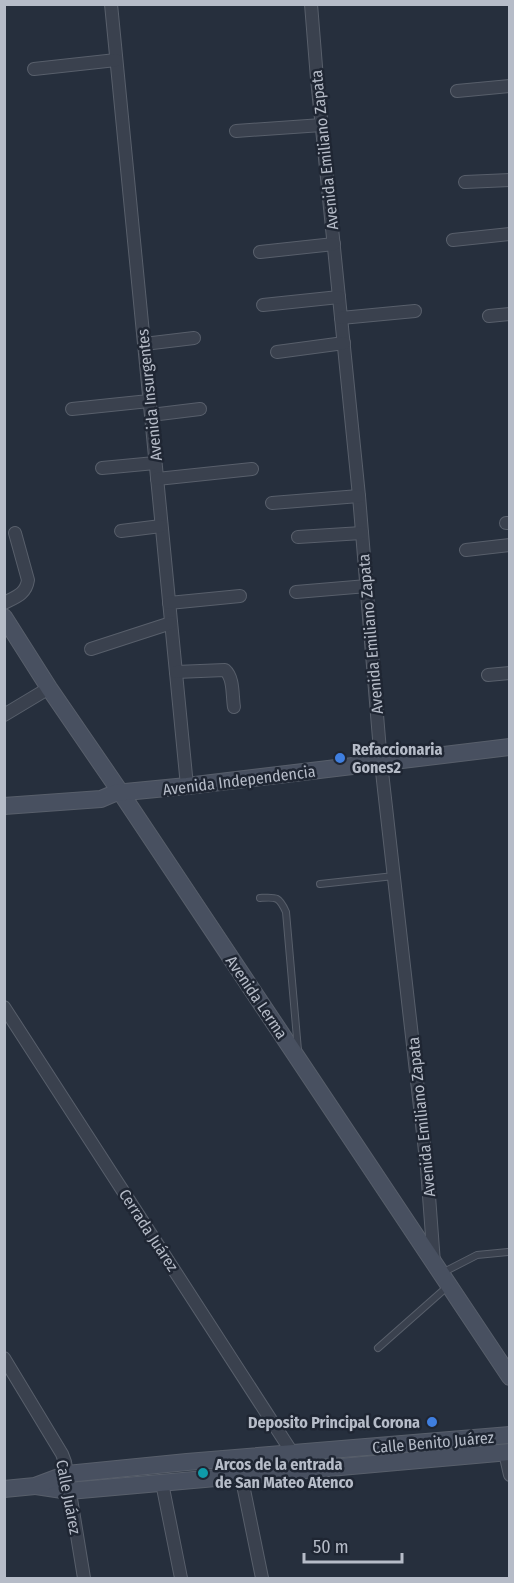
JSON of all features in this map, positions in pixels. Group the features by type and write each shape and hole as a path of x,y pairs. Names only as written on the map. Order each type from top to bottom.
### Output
{"main road":[{"name":"Avenida Lerma","path":"4,617 43,692 112,795 298,1059 510,1377"},
{"name":"Avenida Independencia","path":"4,806 510,747"},
{"name":"Calle Benito Juárez","path":"35,1486 67,1474 510,1435"},
{"name":"Calle Benito Juárez","path":"4,1489 35,1486 69,1491 507,1453"}],"street":[{"name":"Avenida Insurgentes","path":"111,4 187,786"},
{"name":"Avenida Emiliano Zapata","path":"311,4 359,496 381,763 426,1157 442,1273"},
{"path":"34,69 116,60"},
{"path":"457,91 510,86"},
{"path":"236,130 322,125"},
{"path":"465,182 510,180"},
{"path":"453,240 510,234"},
{"path":"260,252 334,244"},
{"path":"263,305 339,297"},
{"path":"341,318 415,311"},
{"path":"489,316 510,314"},
{"path":"144,344 194,338"},
{"path":"277,352 344,343"},
{"path":"72,409 149,401"},
{"path":"151,416 200,409"},
{"path":"102,468 155,463"},
{"path":"157,479 252,469"},
{"path":"272,503 359,496"},
{"path":"122,531 161,526"},
{"path":"4,603 23,593 27,587 28,580 15,533"},
{"path":"298,537 362,533"},
{"path":"466,550 510,545"},
{"path":"296,592 367,586"},
{"path":"169,603 240,596"},
{"path":"91,650 171,622"},
{"path":"176,672 219,670 228,672 234,707"},
{"path":"488,675 510,673"},
{"path":"4,715 43,692"},
{"name":"Cerrada Juárez","path":"4,1006 293,1454"},
{"name":"Calle Juárez","path":"4,1358 62,1454 84,1578"},
{"path":"507,1453 510,1475"},
{"path":"241,1475 262,1578"},
{"path":"162,1483 181,1578"}],"lane":[{"path":"320,884 394,876"},
{"path":"260,898 276,897 282,902 286,912 298,1059"},
{"path":"378,1348 442,1273 477,1255 508,1252"}],"place":[{"name":"Refaccionaria Gones2","path":"340,758"},
{"name":"Deposito Principal Corona","path":"432,1422"},
{"name":"Arcos de la entrada de San Mateo Atenco","path":"203,1473"}]}
